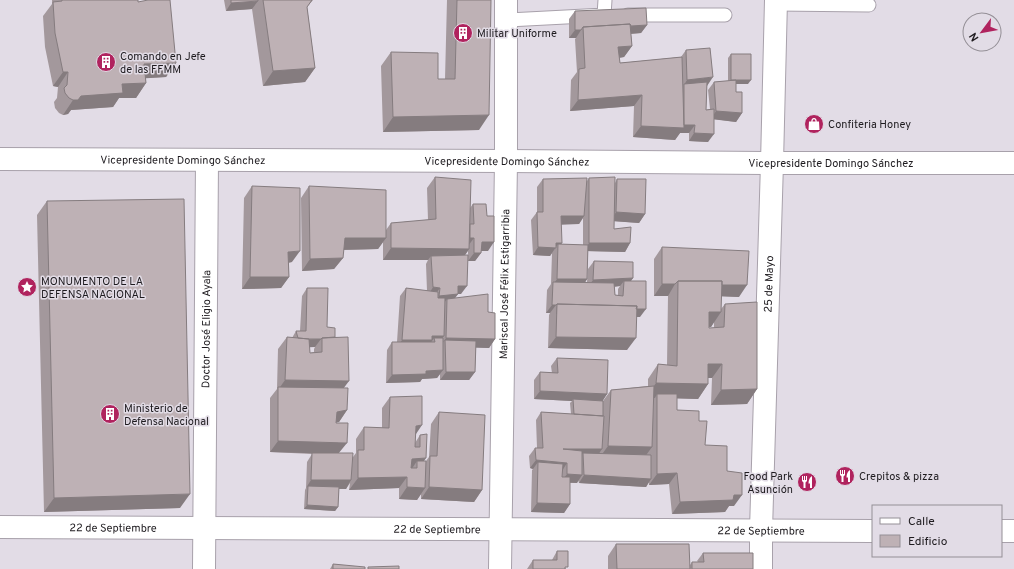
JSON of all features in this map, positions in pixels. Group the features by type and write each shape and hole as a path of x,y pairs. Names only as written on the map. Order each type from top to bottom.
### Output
{"street":[{"name":"25 de Mayo","path":"761,569 776,2"},
{"name":"Mariscal José Félix Estigarribia","path":"500,569 506,161 506,10"},
{"name":"Vicepresidente Domingo Sánchez","path":"0,159 1014,163"},
{"name":"Doctor José Eligio Ayala","path":"204,569 206,160"},
{"name":"22 de Septiembre","path":"0,527 872,531"},
{"path":"1002,531 1014,531"}],"lane":[{"path":"604,15 605,0"},
{"path":"776,2 869,5"},
{"path":"506,10 604,15 726,15"}],"building":[{"name":"Comando en Jefe de las FFMM","path":"62,0 138,0 138,2 148,0 170,0 176,63 144,64 146,83 122,84 123,93 81,96 78,100 69,98 65,93 64,88 67,85 68,72 63,72 55,33 53,2"},
{"path":"231,0 258,0 258,1 231,3"},
{"path":"263,0 312,0 307,7 315,68 273,71"},
{"name":"Militar Uniforme","path":"457,0 491,0 489,115 393,117 391,52 438,53 438,79 455,79"},
{"path":"646,8 647,25 631,26 630,24 583,27 581,30 575,30 575,11"},
{"path":"630,24 632,46 618,47 620,63 682,57 684,128 641,126 642,95 578,100 579,69 585,68 583,27"},
{"path":"710,48 713,77 687,80 686,50"},
{"path":"731,54 751,54 751,80 731,80"},
{"path":"736,80 736,92 742,92 742,113 716,111 714,82"},
{"path":"707,82 706,110 714,109 714,134 694,133 695,125 684,125 684,84"},
{"path":"435,177 471,180 469,249 391,248 391,223 436,219"},
{"path":"615,177 614,229 631,227 630,243 589,243 589,178"},
{"path":"587,178 584,216 561,216 562,243 556,243 556,248 538,247 537,212 543,212 543,179"},
{"path":"617,179 646,179 645,214 616,212"},
{"path":"252,186 300,188 300,251 288,252 289,277 250,277"},
{"path":"309,186 386,190 386,238 345,238 343,258 310,259"},
{"name":"Ministerio de Defensa Nacional","path":"184,199 190,494 54,498 47,201"},
{"path":"473,204 486,204 487,216 494,216 494,242 482,242 481,253 474,253 474,238 470,238 470,224 474,224"},
{"path":"558,244 588,245 587,279 557,279"},
{"path":"662,247 749,251 747,285 722,285 722,281 678,281 675,284 662,284"},
{"path":"468,255 467,286 458,286 458,294 439,296 440,288 433,287 431,256"},
{"path":"594,261 633,262 633,278 593,280"},
{"path":"624,281 646,281 646,309 636,309 637,306 552,305 553,282 614,283 615,295 623,296"},
{"path":"678,281 722,281 721,312 709,312 709,328 724,327 725,304 757,302 757,389 721,390 722,364 708,364 708,384 656,383 658,364 677,366"},
{"path":"307,288 328,288 327,327 335,328 335,337 321,339 298,338 296,331 306,331"},
{"path":"406,288 438,292 438,298 445,298 444,336 432,336 432,340 402,340"},
{"path":"488,294 488,312 495,313 495,339 446,338 447,299"},
{"path":"557,304 637,306 636,338 556,337"},
{"path":"287,337 309,339 310,353 322,352 322,338 348,337 349,381 285,380"},
{"path":"434,338 443,338 443,370 426,371 426,374 392,375 392,342 435,342"},
{"path":"445,340 476,341 475,372 446,372"},
{"path":"557,358 608,360 607,394 540,391 540,372 558,373"},
{"path":"654,386 652,447 608,446 611,390"},
{"path":"278,387 348,388 347,410 337,412 336,423 348,423 347,443 278,441"},
{"path":"657,394 677,394 677,410 699,411 699,421 707,421 705,445 727,446 727,471 742,473 742,495 734,495 733,500 680,502 677,473 657,474"},
{"path":"422,396 422,425 416,426 415,447 420,447 420,435 427,434 426,458 412,459 411,468 417,468 417,461 426,461 425,488 407,487 407,477 358,478 358,450 364,450 364,427 389,428 390,397"},
{"path":"573,399 603,401 603,416 574,414"},
{"path":"439,412 485,415 482,490 429,487 430,456 437,456"},
{"path":"541,412 604,416 602,449 563,449 582,451 582,475 567,474 567,463 536,460 535,448 543,448"},
{"path":"312,453 353,453 351,480 311,480"},
{"path":"583,453 651,455 651,479 584,475"},
{"path":"538,462 563,464 562,477 570,477 570,504 537,503"},
{"path":"308,486 339,487 338,507 307,505"},
{"path":"616,544 689,544 690,569 617,569"},
{"path":"557,551 568,551 568,567 565,567 565,569 533,569 533,560 557,560"},
{"path":"703,553 753,553 753,569 692,569 692,562 704,562"},
{"path":"333,564 365,567 365,569 333,569"},
{"path":"399,566 399,569 368,569 368,567"}],"place":[{"name":"Militar Uniforme","path":"463,33"},
{"name":"Comando en Jefe de las FFMM","path":"106,62"},
{"name":"Confiteria Honey","path":"814,124"},
{"name":"MONUMENTO DE LA DEFENSA NACIONAL","path":"27,287"},
{"name":"Ministerio de Defensa Nacional","path":"110,414"},
{"name":"Crepitos & pizza","path":"845,476"},
{"name":"Food Park Asunción","path":"807,482"}]}
